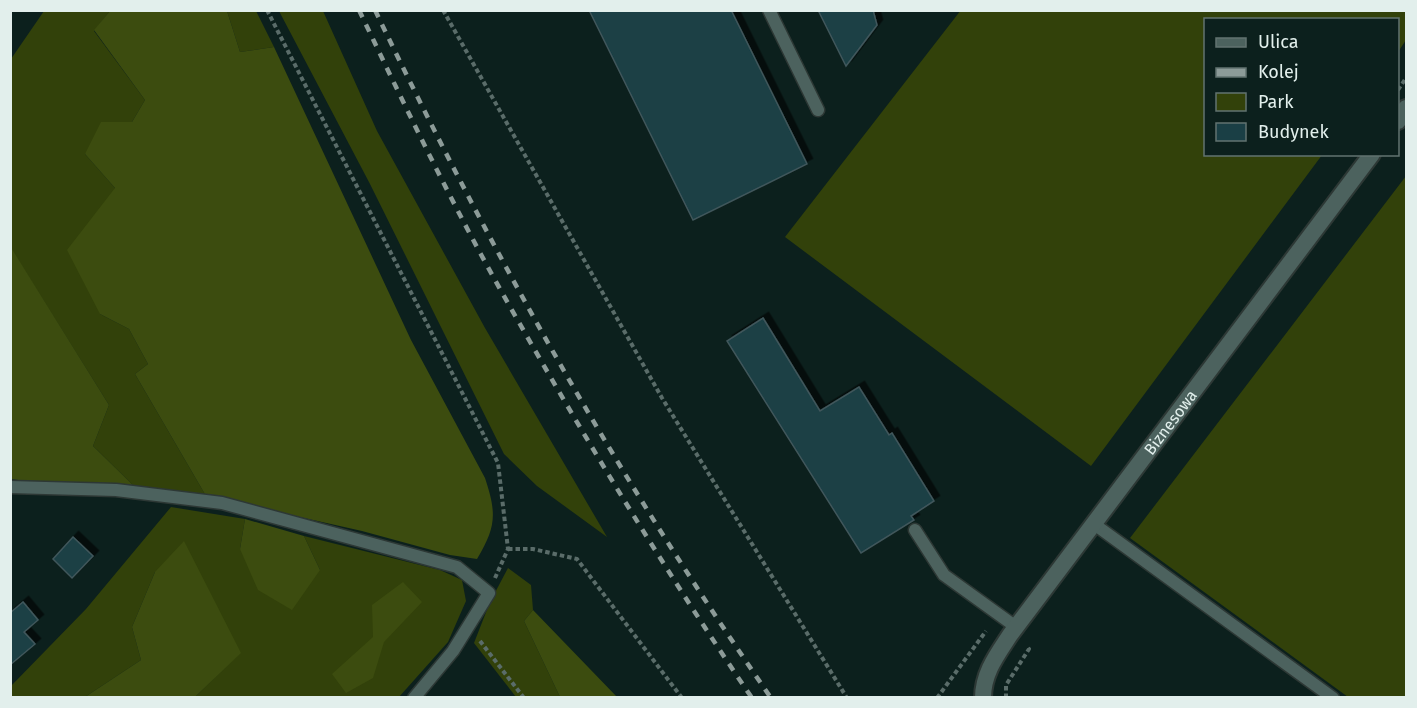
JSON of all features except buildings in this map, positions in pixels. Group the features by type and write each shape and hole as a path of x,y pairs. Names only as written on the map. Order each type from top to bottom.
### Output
{"street":[{"name":"Biznesowa","path":"983,698 984,680 991,663 1016,627 1370,156"}],"lane":[{"path":"769,10 818,110"},
{"path":"10,487 116,490 222,503 458,567 489,593 453,651 414,698"},
{"path":"1094,524 1333,698"},
{"path":"915,530 944,574 1016,627"}],"path":[{"path":"267,10 498,463 507,549 489,593"},
{"path":"443,10 663,398 847,698"},
{"path":"507,549 533,549 577,559 682,698"},
{"path":"469,626 524,698"},
{"path":"937,698 987,630"}],"green space":[{"path":"961,10 1406,11 1406,40 1399,50 1399,18 1204,18 1204,156 1321,156 1091,466 785,237"},
{"path":"44,11 110,11 94,31 145,100 132,122 85,154 115,188 100,314 129,329 148,364 135,374 206,496 135,487 93,446 109,405 11,251 11,59"},
{"path":"110,11 227,11 240,52 274,47 411,340 485,478 493,520 488,538 477,559 450,555 362,531 206,496 135,374 148,364 129,329 100,314 67,250 115,188 85,154 101,122 132,122 145,100 94,30"},
{"path":"227,11 256,11 274,47 240,52"},
{"path":"279,11 323,11 377,131 485,328 607,537 537,486 504,454 370,184"},
{"path":"1406,176 1406,697 1348,697 1130,538"},
{"path":"12,249 109,405 93,446 135,487 40,483 11,479"},
{"path":"171,507 245,519 240,549 320,570 304,536 440,570 462,580 466,601 448,642 399,697 195,697 240,653 155,572 132,627 141,660 85,697 11,698 11,686 86,609"},
{"path":"245,519 304,536 320,570 292,610 258,590 240,549"},
{"path":"184,541 241,653 195,697 85,697 141,660 132,627 155,572"},
{"path":"508,568 531,585 533,610 524,621 560,697 516,697 474,643 490,602"},
{"path":"403,582 422,602 384,642 373,678 346,693 332,674 373,637 372,605"},
{"path":"533,610 617,697 560,697 524,621"}],"railway":[{"path":"359,10 445,186 530,341 654,547 752,698"},
{"path":"375,10 459,179 549,345 651,516 771,698"}]}
